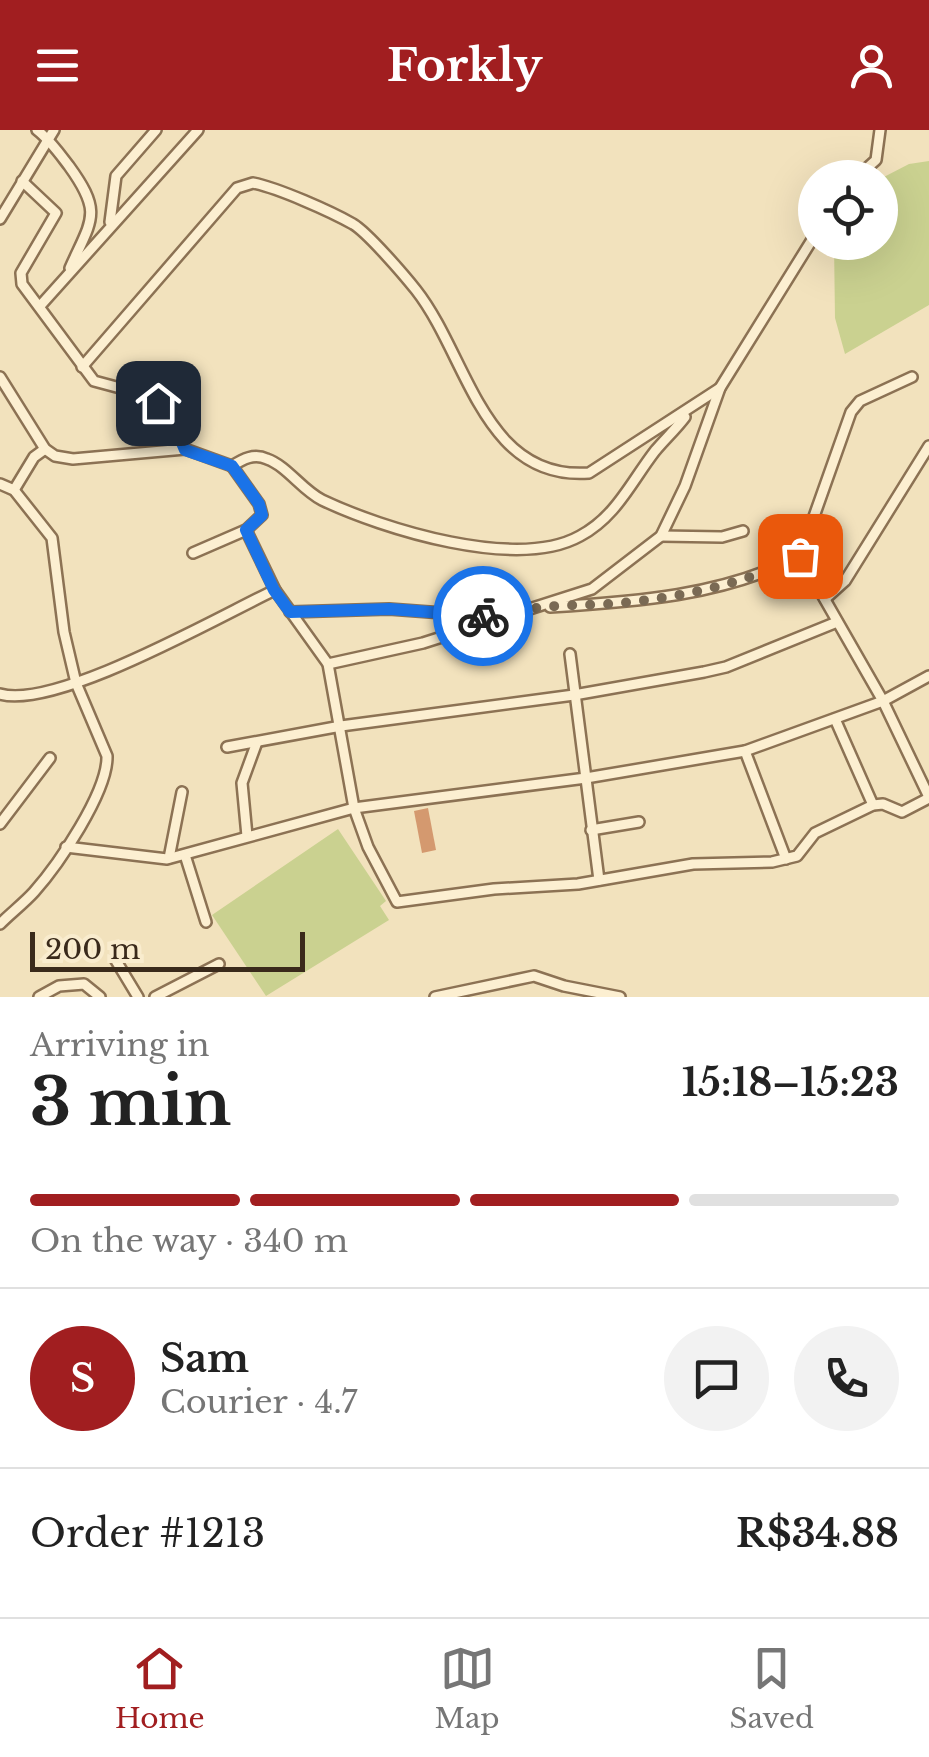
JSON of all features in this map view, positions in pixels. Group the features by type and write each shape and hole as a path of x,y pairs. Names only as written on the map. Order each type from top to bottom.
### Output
{"street":[{"path":"37,130 52,134 91,198 90,224 63,282"},
{"path":"110,225 116,176 156,130"},
{"path":"875,160 880,130"},
{"path":"40,306 194,132"},
{"path":"0,216 52,134"},
{"path":"22,181 56,213 22,273 22,284 94,381 150,396 176,429 185,450"},
{"path":"82,367 237,188 248,183 262,185 355,225 418,292 500,438 541,468 564,475 589,473 720,388"},
{"path":"328,664 423,643 598,585 661,536 685,486 720,388 799,260"},
{"path":"0,377 45,449 55,456 185,450 232,466 262,511 259,520 246,530 193,553"},
{"path":"535,608 622,603 712,588 776,568 800,556 851,412 860,401 912,377"},
{"path":"232,466 244,458 270,460 321,499 436,541 474,546 553,546 578,538 606,519 690,410"},
{"path":"825,599 844,581 929,446"},
{"path":"14,490 34,457 45,449"},
{"path":"918,463 929,472"},
{"path":"0,484 14,490 52,538 64,632 76,683 107,764 104,780 66,847 35,891 0,924"},
{"path":"246,530 274,590 328,664 354,808 393,900 404,903 599,880 692,864 786,859 800,855 815,833 873,804 902,812 929,798 882,700 800,556"},
{"path":"661,536 722,537 743,531"},
{"path":"0,694 18,698 119,667 274,590"},
{"path":"290,612 390,609 503,617"},
{"path":"227,747 341,726 574,696 719,669 837,622"},
{"path":"570,654 599,880"},
{"path":"66,847 168,858 354,808 586,778 746,751 928,681"},
{"path":"835,718 873,804"},
{"path":"247,836 241,792 257,742"},
{"path":"746,751 786,859"},
{"path":"0,824 50,758"},
{"path":"168,858 182,792"},
{"path":"592,830 639,822"},
{"path":"185,855 206,922"},
{"path":"115,959 138,997"},
{"path":"155,997 219,964"},
{"path":"435,997 534,976 620,997"},
{"path":"39,997 59,986 84,984 100,997"}],"green space":[{"path":"929,161 929,305 845,354 835,318 834,260 898,260 898,170"},
{"path":"338,829 386,901 380,906 389,920 266,996 212,915"}],"building":[{"path":"428,808 436,850 422,853 414,811"}],"way so far":[{"path":"483,616 503,617 535,608 622,603 712,588 776,568 800,556"}],"route":[{"path":"158,403 185,450 232,466 259,504 262,515 246,530 274,590 290,612 390,609 483,616"}]}
